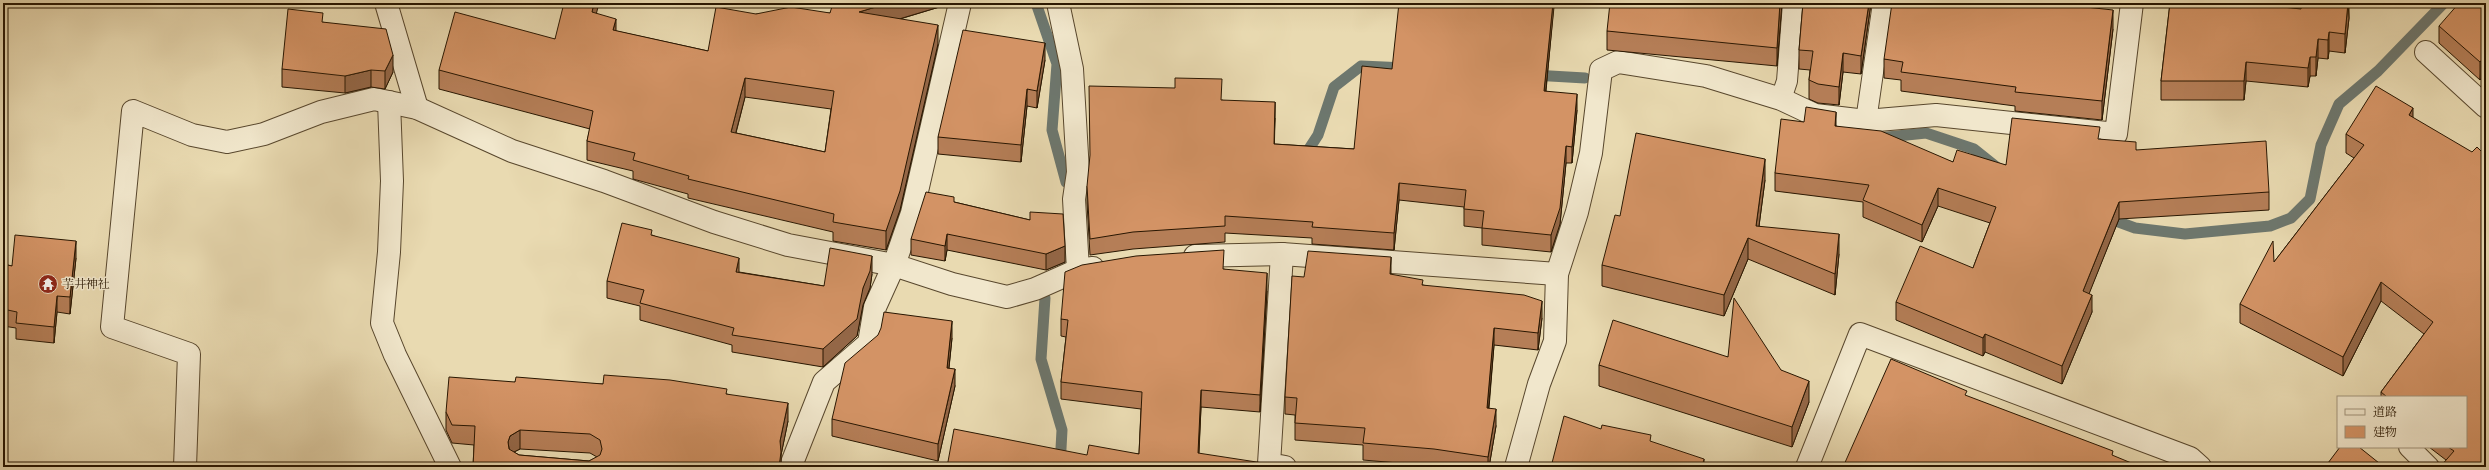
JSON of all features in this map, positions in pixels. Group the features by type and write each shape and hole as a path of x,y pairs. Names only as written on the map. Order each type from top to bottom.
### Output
{"street":[{"path":"386,3 417,108"},
{"path":"793,467 792,463 824,382 869,343 875,307 894,265 912,214 960,3"},
{"path":"1058,3 1072,69 1078,172 1074,199 1078,270"},
{"path":"1516,467 1538,384 1555,341 1557,274 1577,212 1591,153 1601,70 1618,62 1706,76 1781,99 1815,115 1866,122 1936,115 2116,134 2132,3"},
{"path":"2426,52 2486,107"},
{"path":"184,467 189,354 112,327 133,111 192,135 227,142 264,134 321,112 374,99 417,108 512,151 604,181 714,222 788,245 894,265 952,284 1007,297 1035,289 1078,270 1113,264"},
{"path":"389,102 392,181 389,252 382,322 395,355 450,467"},
{"path":"1173,258 1282,254 1557,274"},
{"path":"1282,254 1269,464 1285,467"},
{"path":"1807,467 1860,334 2190,458 2200,467"}],"lane":[{"path":"1781,99 1787,81 1794,3"},
{"path":"1866,122 1883,3"},
{"path":"2410,448 2429,467"}],"building":[{"path":"564,3 594,3 592,12 616,19 613,30 708,51 716,7 756,14 791,7 830,13 833,3 889,3 859,12 938,25 900,191 886,231 833,222 834,214 688,179 689,176 633,160 635,153 587,141 593,111 439,70 455,12 555,39","holes":["745,78 834,91 825,152 731,132"]},
{"path":"1399,3 1553,3 1544,91 1577,94 1572,147 1566,146 1560,208 1551,235 1482,228 1484,211 1464,209 1466,190 1399,183 1394,233 1312,227 1313,222 1225,216 1225,226 1133,232 1090,239 1087,186 1090,155 1089,86 1175,88 1175,78 1222,79 1221,100 1275,102 1274,144 1354,149 1362,66 1392,69"},
{"path":"1610,3 1662,3 1702,7 1702,3 1780,3 1777,48 1607,31"},
{"path":"1803,3 1869,3 1861,56 1843,53 1839,87 1818,84 1809,80 1813,51 1799,50"},
{"path":"1892,3 2049,3 2113,10 2102,101 2015,92 2016,87 1901,72 1903,62 1884,59"},
{"path":"2170,3 2245,3 2301,9 2302,3 2348,3 2345,34 2329,32 2328,40 2318,39 2316,57 2310,57 2308,68 2246,62 2244,81 2161,81"},
{"path":"2459,3 2486,3 2486,55 2480,62 2439,26"},
{"path":"288,9 323,13 322,22 386,29 393,55 385,71 371,70 345,76 282,69"},
{"path":"963,30 1045,43 1037,91 1027,89 1021,145 938,137"},
{"path":"2376,86 2413,108 2409,115 2472,152 2477,147 2486,156 2485,467 2440,467 2454,451 2450,448 2467,448 2467,396 2386,396 2381,392 2433,322 2381,282 2343,357 2240,304 2273,241 2274,262 2364,145 2346,134"},
{"path":"1806,107 1836,112 1835,126 1881,131 1953,162 1957,150 2006,165 2012,118 2100,127 2098,139 2136,142 2136,150 2266,141 2269,192 2119,202 2083,291 2092,295 2062,366 1985,334 1983,338 1896,302 1920,246 1973,268 1996,207 1938,188 1922,225 1863,200 1869,185 1775,173 1781,119 1804,122"},
{"path":"1636,133 1765,159 1756,226 1839,234 1835,274 1748,238 1724,295 1602,265 1615,215 1620,216"},
{"path":"926,192 954,197 954,202 1030,220 1030,212 1063,214 1065,246 1046,254 947,234 945,246 911,239"},
{"path":"622,223 652,230 651,235 739,258 736,272 824,286 830,248 872,256 870,271 863,288 857,319 823,349 732,335 734,328 640,303 644,290 607,281"},
{"path":"15,235 76,241 70,297 57,296 54,327 16,323 17,312 3,309 3,264 12,266"},
{"path":"1224,250 1223,269 1267,273 1260,395 1201,390 1198,453 1276,465 1276,467 947,467 954,429 1087,455 1089,445 1139,454 1142,392 1061,382 1068,320 1061,319 1065,272 1082,265 1136,256"},
{"path":"1308,251 1391,257 1390,274 1423,280 1422,285 1524,295 1542,301 1538,333 1494,328 1487,408 1496,409 1488,457 1434,449 1363,443 1365,428 1295,423 1297,398 1285,397 1292,276 1304,277"},
{"path":"1734,298 1781,370 1809,381 1792,427 1599,365 1613,320 1728,357"},
{"path":"884,312 952,321 947,368 955,369 938,444 832,419 845,363 878,335"},
{"path":"1891,359 1967,391 1965,395 2113,451 2112,455 2141,467 1843,467"},
{"path":"604,375 670,380 727,389 726,394 788,403 780,441 781,452 779,467 473,467 475,426 452,425 446,412 449,377 515,382 516,377 603,384","holes":["520,430 590,434 600,440 602,449 600,455 589,461 519,455 509,449 508,442 510,436"]},
{"path":"1564,416 1601,429 1602,425 1651,435 1650,441 1704,459 1702,467 1551,467"},
{"path":"2339,448 2360,448 2384,467 2325,467"}],"waterway":[{"path":"1036,3 1057,64 1052,130 1066,182 1079,184"},
{"path":"2105,217 2135,228 2185,234 2270,226 2291,218 2310,199 2321,145 2339,104 2378,71 2444,3"},
{"path":"1303,158 1318,135 1334,87 1361,66 1406,68"},
{"path":"1533,75 1585,78"},
{"path":"1878,138 1926,133 1974,149 1999,169"},
{"path":"1045,298 1041,359 1062,430 1060,467"}],"place":[{"name":"芋井神社","path":"48,284"}]}
